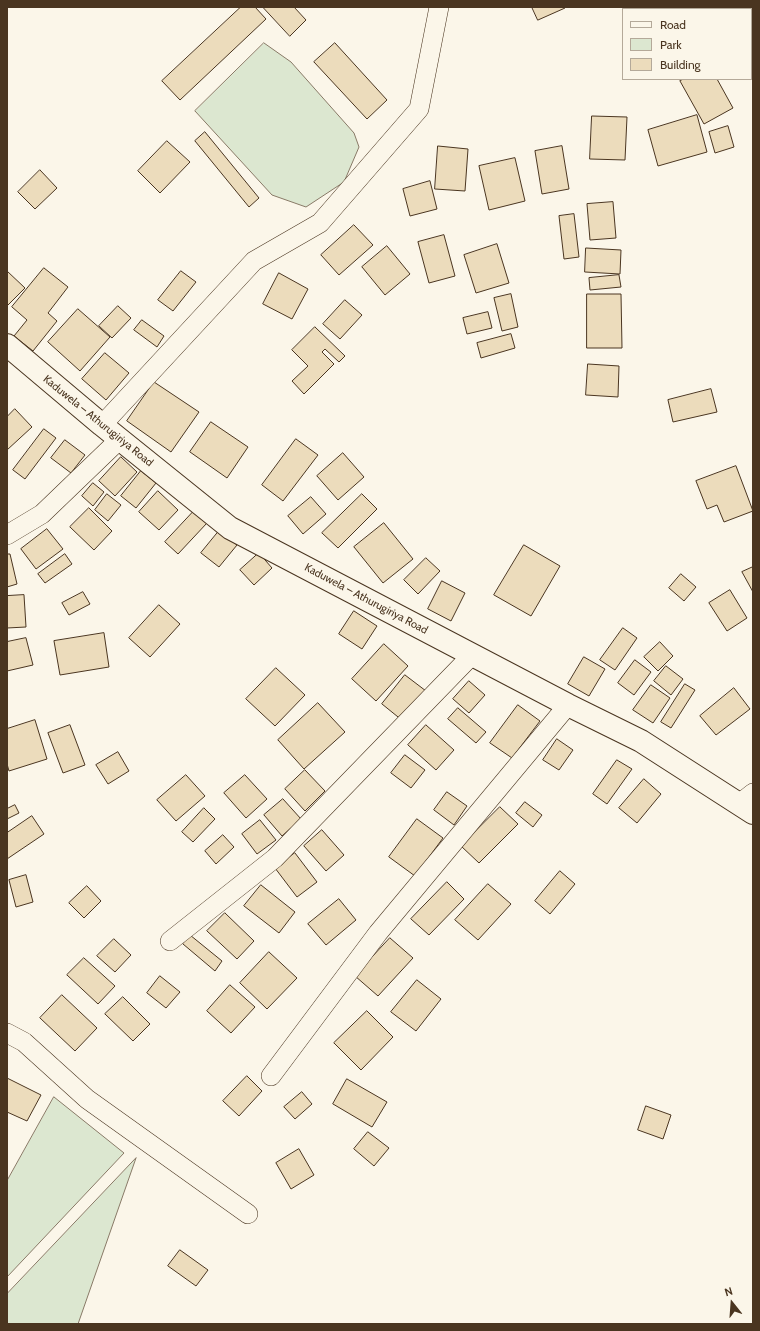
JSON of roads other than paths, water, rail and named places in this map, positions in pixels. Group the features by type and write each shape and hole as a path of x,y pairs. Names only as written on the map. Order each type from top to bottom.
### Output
{"main road":[{"name":"Kaduwela – Athurugiriya Road","path":"7,345 102,425 230,528 568,705 641,741 748,803"}],"street":[{"path":"102,425 254,261 320,223 420,109 439,7"},
{"path":"7,535 42,514 120,439"},
{"path":"170,941 275,858 472,655"},
{"path":"272,1076 378,933 568,705"},
{"path":"7,1033 24,1042 87,1099 248,1214"}]}
